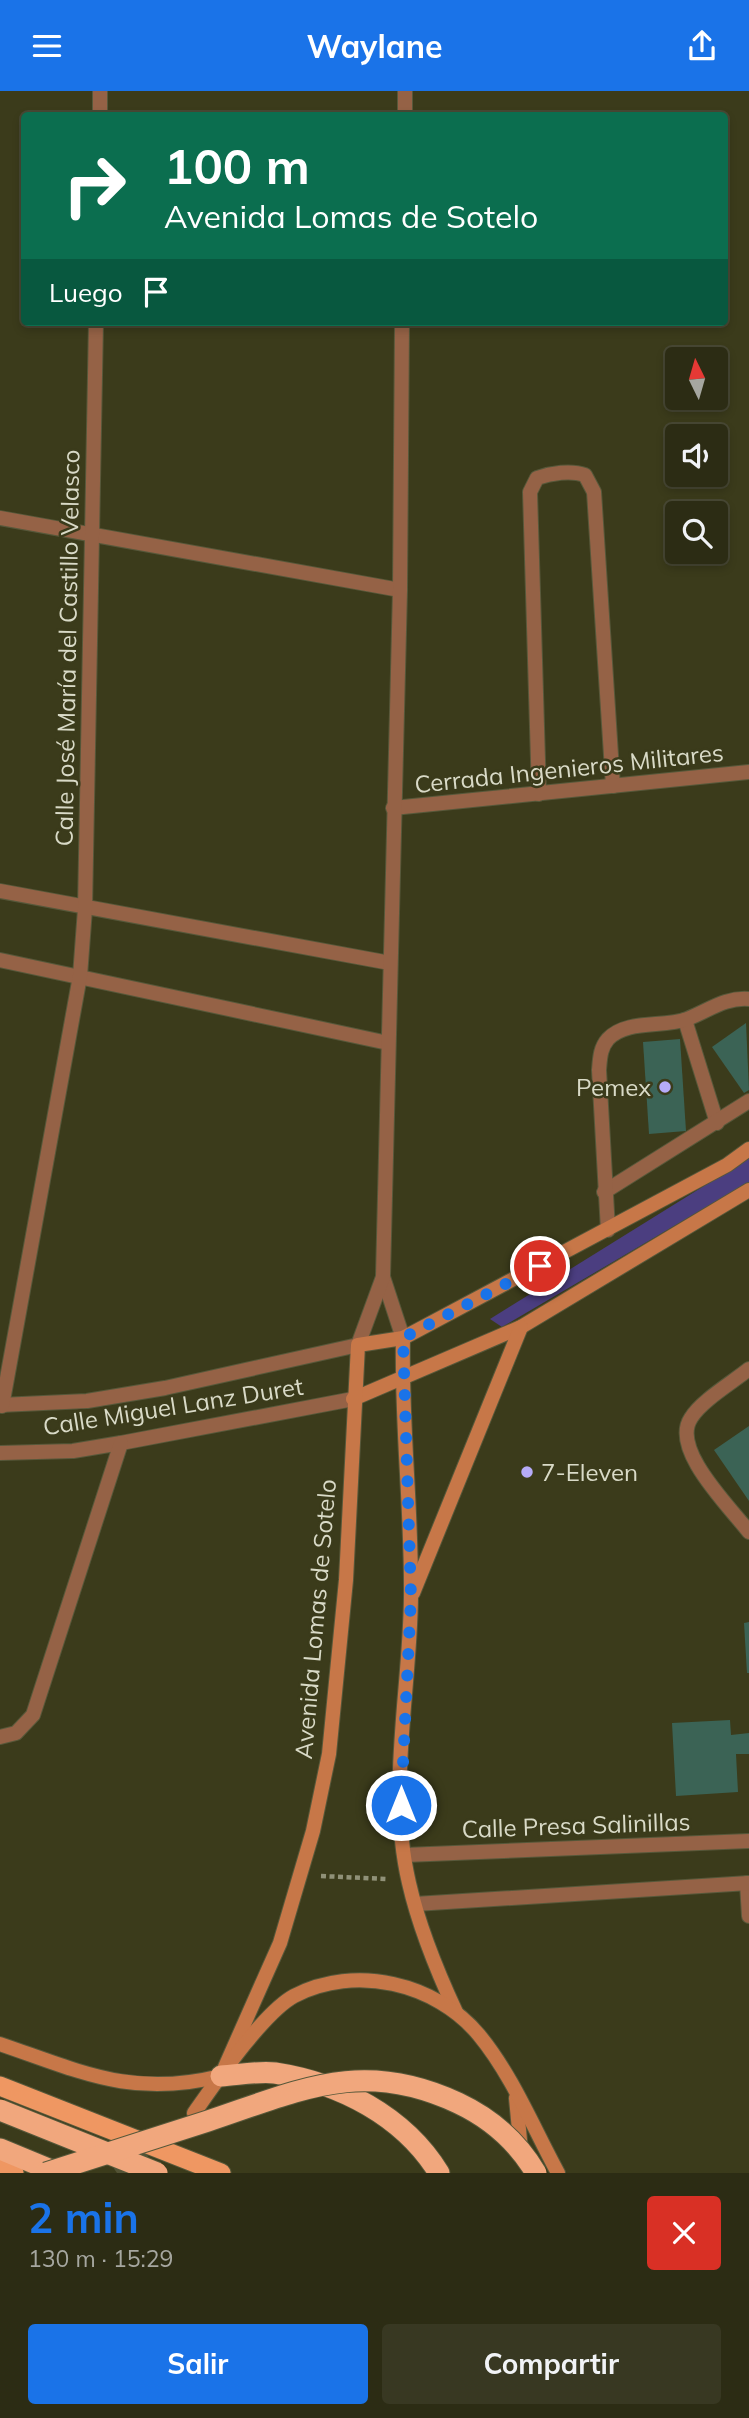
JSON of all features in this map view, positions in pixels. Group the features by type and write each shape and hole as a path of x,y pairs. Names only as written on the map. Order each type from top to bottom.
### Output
{"highway":[{"path":"221,2076 273,2073 349,2096 391,2119 413,2140 439,2173"},
{"path":"46,2173 298,2089 345,2081 385,2079 414,2085 470,2108 498,2127 515,2143 536,2173"},
{"path":"0,2087 221,2173"},
{"path":"0,2110 157,2173"},
{"path":"0,2149 58,2173"},
{"path":"0,2167 14,2173"}],"main road":[{"path":"358,1345 403,1338 727,1165 749,1149"},
{"path":"353,1399 521,1327 749,1190"},
{"path":"411,1597 521,1327"},
{"path":"403,1338 402,1377 411,1597 401,1786 405,1855 408,1881 415,1904 456,2012"},
{"name":"Avenida Lomas de Sotelo","path":"221,2076 280,1943 302,1875 329,1754 346,1580 353,1399 358,1345"},
{"path":"194,2113 267,2019 293,1997 319,1987 377,1980 419,1991 456,2012 492,2052 558,2173"},
{"path":"0,2044 122,2084 171,2085 221,2076"},
{"path":"516,2096 524,2173"}],"street":[{"path":"100,91 100,112"},
{"path":"405,91 405,112"},
{"name":"Calle José María del Castillo Velasco","path":"1,1405 80,976 85,909 96,326"},
{"path":"358,1345 383,1277 400,590 402,326"},
{"path":"539,794 530,492 537,478 546,475 576,472 585,475 594,492 613,786"},
{"path":"0,518 400,590"},
{"name":"Cerrada Ingenieros Militares","path":"393,809 749,772"},
{"path":"0,891 85,909 390,963"},
{"path":"0,960 388,1043"},
{"path":"608,1230 599,1070 601,1049 609,1038 623,1029 685,1020 726,1001 749,999"},
{"path":"685,1020 717,1123"},
{"path":"604,1192 749,1101"},
{"path":"383,1277 403,1338"},
{"name":"Calle Miguel Lanz Duret","path":"1,1405 87,1401 165,1388 358,1345"},
{"path":"749,1369 691,1416 686,1430 686,1446 696,1465 749,1532"},
{"name":"Calle Miguel Lanz Duret","path":"0,1453 73,1451 353,1399"},
{"path":"0,1737 16,1733 33,1715 121,1443"},
{"name":"Calle Presa Salinillas","path":"405,1855 749,1841"},
{"path":"415,1904 748,1883 749,1916"}],"path":[{"path":"302,1875 408,1881"}],"shaded area":[{"path":"749,1158 749,1182 502,1327 490,1319"}],"building":[{"name":"Pemex","path":"746,1023 749,1090 744,1093 712,1047"},
{"name":"Pemex","path":"680,1039 686,1131 649,1134 643,1042"},
{"path":"749,1426 749,1501 714,1450"},
{"path":"749,1622 749,1673 747,1673 744,1623"},
{"path":"730,1720 731,1735 749,1733 749,1754 736,1754 738,1792 676,1796 672,1723"}],"tunnel":[{"path":"117,2173 159,2144"}],"place":[{"name":"Pemex","path":"665,1087"},
{"name":"7-Eleven","path":"527,1472"}],"route":[{"path":"401,1805 411,1597 402,1377 403,1338 540,1266"}]}
